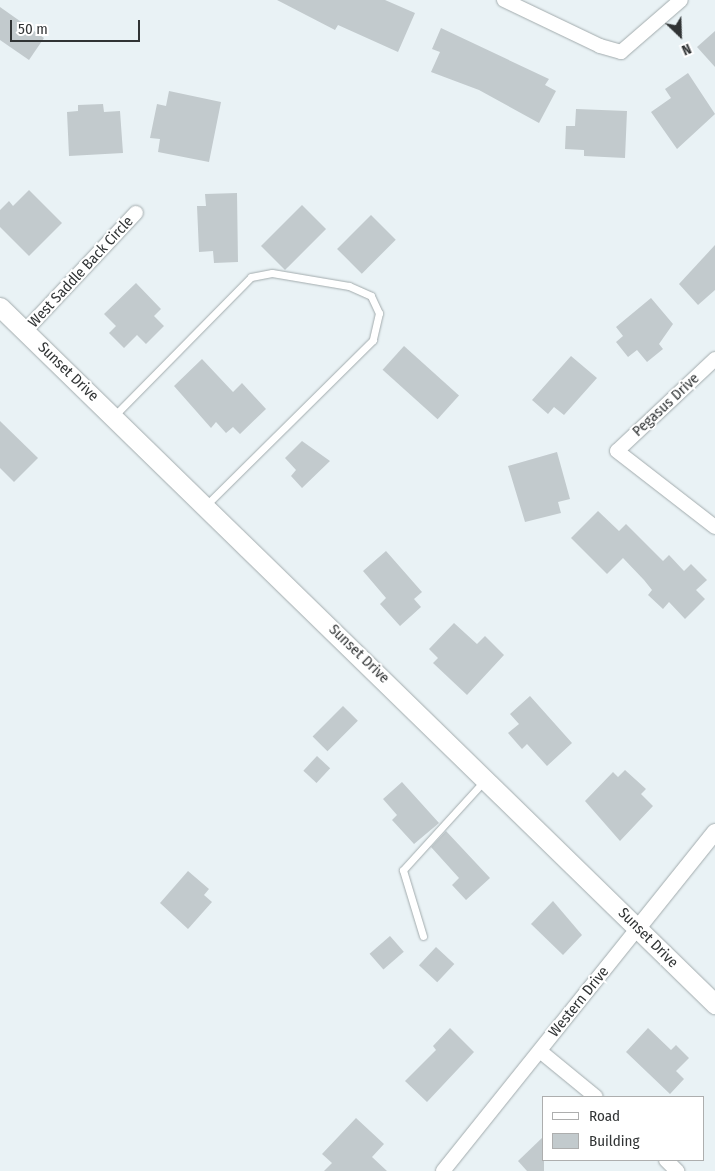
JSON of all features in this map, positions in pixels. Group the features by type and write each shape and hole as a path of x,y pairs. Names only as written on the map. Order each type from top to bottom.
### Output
{"main road":[{"name":"Sunset Drive","path":"0,307 206,505 715,1004"}],"street":[{"path":"504,0 600,46 621,52 681,0"},
{"name":"West Saddle Back Circle","path":"25,330 136,214"},
{"name":"Pegasus Drive","path":"715,359 617,451 715,527"},
{"name":"Western Drive","path":"443,1171 715,832"},
{"path":"540,1051 595,1096"},
{"path":"667,1161 677,1171"}],"lane":[{"path":"114,416 251,277 272,273 349,286 372,296 379,312 373,340 206,505"},
{"path":"423,936 403,870 486,779"}],"building":[{"path":"277,0 385,0 415,13 398,52 338,25 335,30"},
{"path":"0,7 44,38 29,60 0,40"},
{"path":"441,28 549,79 545,85 556,91 539,123 479,90 431,72 440,52 432,49"},
{"path":"715,31 715,67 697,47"},
{"path":"688,73 715,114 677,149 651,112 671,98 665,89"},
{"path":"169,91 221,102 209,162 158,152 160,139 150,138 157,104 166,106"},
{"path":"103,104 104,112 120,111 123,153 69,156 67,112 78,111 78,105"},
{"path":"576,109 627,111 625,158 584,156 584,150 565,149 566,126 575,126"},
{"path":"29,190 62,223 29,256 0,227 0,210 9,201 13,206"},
{"path":"237,193 238,262 214,263 213,251 199,252 197,206 206,206 205,194"},
{"path":"302,205 326,229 285,270 261,246"},
{"path":"371,215 396,240 362,274 337,249"},
{"path":"715,245 715,290 698,305 679,284"},
{"path":"136,283 161,309 154,316 164,326 146,344 137,335 124,348 109,333 116,326 104,314"},
{"path":"651,298 673,324 659,344 663,349 647,362 637,350 628,357 616,342 623,336 616,327"},
{"path":"404,346 459,396 438,419 383,370"},
{"path":"571,356 597,378 564,415 554,407 548,414 532,400"},
{"path":"202,359 233,392 242,383 266,409 240,434 233,427 226,433 216,422 211,428 174,386"},
{"path":"0,421 38,458 14,482 0,468"},
{"path":"302,441 330,461 302,488 291,476 296,470 285,458"},
{"path":"557,452 570,499 558,502 561,513 525,522 508,466"},
{"path":"598,511 619,531 626,524 663,561 669,555 684,571 691,564 707,580 696,590 705,599 685,619 669,602 663,609 648,595 652,590 623,558 607,574 571,538"},
{"path":"386,551 422,592 414,599 421,607 400,626 380,604 386,598 363,571"},
{"path":"454,623 477,644 485,636 504,655 467,695 433,663 438,658 429,649"},
{"path":"530,696 572,743 547,766 527,744 522,749 508,733 519,724 510,714"},
{"path":"343,706 358,721 327,751 313,736"},
{"path":"317,756 330,768 317,783 303,771"},
{"path":"625,770 646,789 641,794 653,806 620,841 585,801 613,772 618,777"},
{"path":"402,782 439,823 414,844 392,820 397,815 383,799"},
{"path":"446,831 490,878 466,900 452,885 459,878 431,847"},
{"path":"188,871 209,889 204,895 212,902 188,929 160,903"},
{"path":"553,901 582,935 563,955 531,924"},
{"path":"390,936 404,952 383,970 370,954"},
{"path":"436,947 454,964 437,982 419,965"},
{"path":"450,1028 474,1052 427,1102 405,1081 436,1050 433,1046"},
{"path":"648,1028 671,1050 676,1045 689,1058 676,1071 684,1079 670,1094 626,1052"},
{"path":"356,1118 384,1144 372,1157 387,1171 324,1171 332,1163 322,1154"},
{"path":"542,1138 544,1171 527,1171 518,1161"}]}
